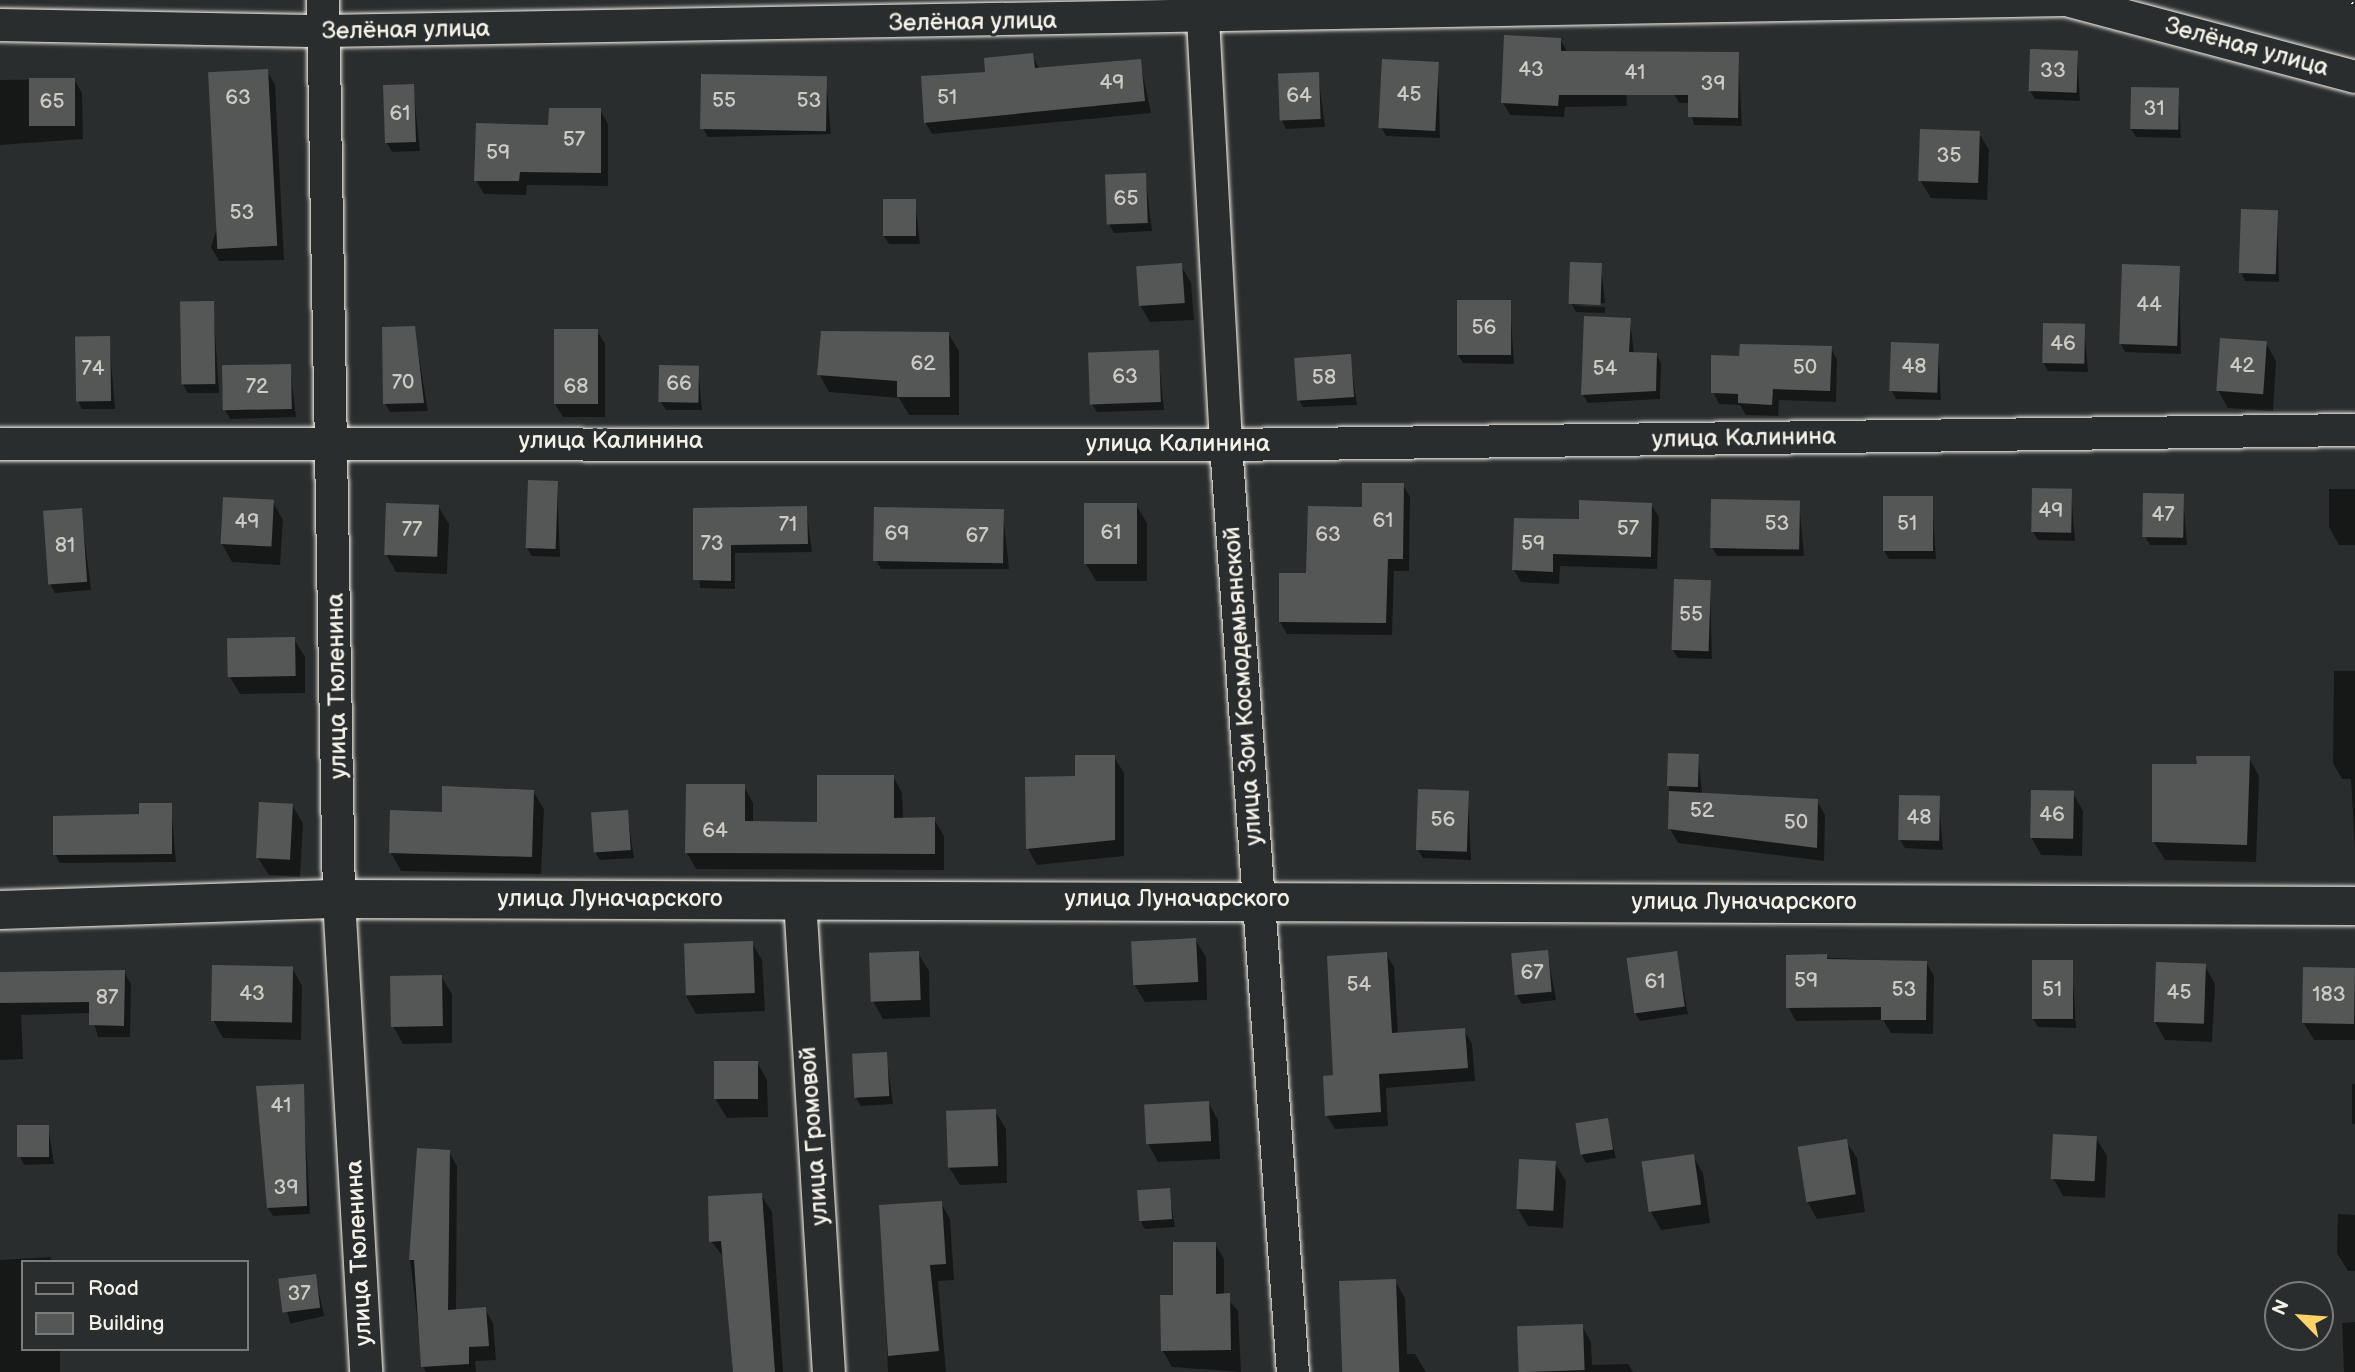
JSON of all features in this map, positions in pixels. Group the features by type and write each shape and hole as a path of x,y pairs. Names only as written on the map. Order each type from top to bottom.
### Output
{"main road":[{"name":"улица Луначарского","path":"0,910 339,900 1258,898 2355,906"}],"street":[{"name":"улица Тюленина","path":"323,0 334,440 339,900 366,1372"},
{"name":"Зелёная улица","path":"0,25 324,31 1202,9 2066,1 2355,77"},
{"name":"улица Зои Космодемьянской","path":"1202,9 1226,445 1293,1372"},
{"name":"улица Калинина","path":"0,443 334,440 1226,445 2355,430"},
{"name":"улица Громовой","path":"800,900 829,1372"}],"building":[{"path":"1504,35 1561,38 1561,51 1739,52 1738,118 1688,117 1688,95 1559,95 1558,106 1501,103"},
{"path":"2030,49 2078,51 2077,93 2029,91"},
{"path":"1033,53 1035,68 1141,59 1145,101 924,123 921,76 985,72 984,58"},
{"path":"1382,59 1439,62 1435,131 1378,128"},
{"path":"268,69 277,246 217,249 208,72"},
{"path":"1319,72 1321,119 1280,120 1278,73"},
{"path":"701,74 827,76 826,131 700,129"},
{"path":"29,78 75,78 75,126 29,126"},
{"path":"414,84 416,142 385,143 383,85"},
{"path":"2131,87 2179,88 2178,130 2130,129"},
{"path":"549,108 601,108 601,173 520,172 519,181 474,181 476,123 548,125"},
{"path":"1920,129 1980,131 1978,183 1918,181"},
{"path":"1146,173 1148,223 1107,224 1105,174"},
{"path":"883,199 916,199 916,236 883,236"},
{"path":"2241,209 2278,210 2276,274 2239,273"},
{"path":"1570,262 1602,263 1601,305 1569,304"},
{"path":"1182,263 1185,303 1139,306 1136,266"},
{"path":"2122,264 2180,266 2177,346 2119,344"},
{"path":"1457,300 1511,300 1511,355 1457,355"},
{"path":"214,301 215,384 181,385 180,302"},
{"path":"1584,316 1631,318 1629,352 1657,353 1656,391 1581,395"},
{"path":"2043,323 2085,324 2084,364 2042,363"},
{"path":"415,326 424,403 383,404 382,327"},
{"path":"554,329 598,329 598,404 554,404"},
{"path":"821,331 949,332 950,397 897,397 897,381 817,375"},
{"path":"110,336 111,401 76,402 75,337"},
{"path":"2220,338 2267,341 2263,394 2216,391"},
{"path":"1891,342 1939,344 1937,393 1889,391"},
{"path":"1740,344 1832,346 1830,391 1773,389 1772,405 1738,403 1738,394 1711,393 1711,355 1739,356"},
{"path":"1159,350 1161,402 1090,404 1088,352"},
{"path":"1351,354 1354,397 1297,401 1294,358"},
{"path":"291,364 292,409 223,410 222,365"},
{"path":"659,365 699,366 698,403 658,402"},
{"path":"528,480 558,481 556,549 526,548"},
{"path":"1362,483 1404,483 1403,559 1388,559 1386,623 1279,622 1279,573 1306,573 1308,506 1362,507"},
{"path":"2032,488 2072,489 2071,533 2031,532"},
{"path":"2143,493 2184,494 2183,538 2142,537"},
{"path":"1883,496 1933,496 1933,551 1883,551"},
{"path":"223,497 274,500 271,547 221,544"},
{"path":"1711,499 1800,501 1799,550 1710,548"},
{"path":"1579,500 1652,503 1651,557 1553,554 1553,572 1512,570 1514,518 1579,519"},
{"path":"386,503 439,505 437,557 384,555"},
{"path":"1084,503 1137,503 1137,564 1084,564"},
{"path":"807,506 808,544 731,545 731,581 693,580 693,508"},
{"path":"874,507 1004,509 1003,563 873,561"},
{"path":"82,508 87,582 48,585 43,511"},
{"path":"1674,579 1711,580 1708,651 1672,650"},
{"path":"295,637 296,676 228,677 227,638"},
{"path":"1668,753 1699,754 1698,787 1667,786"},
{"path":"1075,755 1115,755 1115,840 1026,849 1025,777 1075,776"},
{"path":"2196,756 2250,756 2247,845 2152,842 2152,764 2197,764"},
{"path":"817,775 894,775 894,818 935,817 935,854 685,853 686,784 745,784 745,821 817,822"},
{"path":"442,786 534,790 532,857 389,853 390,810 442,812"},
{"path":"1418,789 1469,791 1467,852 1416,850"},
{"path":"2031,790 2074,791 2073,839 2030,838"},
{"path":"1669,791 1818,799 1817,848 1668,829"},
{"path":"1899,795 1940,796 1939,841 1898,840"},
{"path":"259,802 293,804 290,860 256,858"},
{"path":"139,803 172,803 172,854 53,855 53,816 139,814"},
{"path":"628,810 631,850 594,852 591,813"},
{"path":"1196,938 1198,982 1133,985 1131,941"},
{"path":"753,941 755,993 686,995 684,943"},
{"path":"1548,950 1552,992 1515,995 1511,953"},
{"path":"919,951 921,1000 871,1002 869,953"},
{"path":"1677,951 1685,1006 1634,1014 1626,958"},
{"path":"1387,952 1392,1033 1465,1028 1468,1068 1379,1074 1381,1112 1325,1116 1323,1076 1333,1075 1327,956"},
{"path":"1827,954 1827,959 1927,961 1926,1020 1881,1020 1881,1007 1786,1008 1786,955"},
{"path":"2032,960 2073,960 2073,1019 2032,1019"},
{"path":"2156,962 2206,964 2204,1024 2154,1022"},
{"path":"212,965 293,966 292,1022 211,1021"},
{"path":"2303,967 2355,968 2354,1024 2302,1023"},
{"path":"125,970 124,1026 89,1025 89,1002 0,1003 0,972"},
{"path":"442,975 443,1026 391,1027 390,976"},
{"path":"887,1052 889,1096 854,1098 852,1054"},
{"path":"714,1061 758,1061 758,1099 714,1099"},
{"path":"304,1084 307,1206 267,1208 256,1086"},
{"path":"1209,1101 1211,1141 1146,1144 1144,1104"},
{"path":"996,1109 998,1166 948,1168 946,1111"},
{"path":"1608,1118 1613,1150 1580,1155 1575,1123"},
{"path":"17,1125 49,1125 49,1157 17,1157"},
{"path":"2053,1134 2097,1136 2095,1181 2051,1179"},
{"path":"1847,1139 1856,1194 1806,1202 1798,1147"},
{"path":"417,1148 450,1150 448,1310 486,1307 489,1346 469,1347 469,1364 421,1367 414,1260 409,1260"},
{"path":"1694,1154 1701,1205 1649,1212 1642,1161"},
{"path":"1519,1159 1556,1161 1553,1211 1516,1209"},
{"path":"1170,1188 1172,1219 1139,1221 1137,1190"},
{"path":"762,1193 775,1372 733,1372 721,1241 709,1242 708,1196"},
{"path":"942,1201 946,1264 930,1265 939,1351 888,1356 879,1205"},
{"path":"1173,1242 1216,1242 1216,1294 1230,1293 1231,1350 1161,1351 1160,1295 1173,1295"},
{"path":"316,1274 320,1308 282,1312 278,1279"},
{"path":"1396,1279 1399,1372 1342,1372 1339,1281"},
{"path":"1583,1324 1585,1370 1519,1372 1517,1326"}]}
